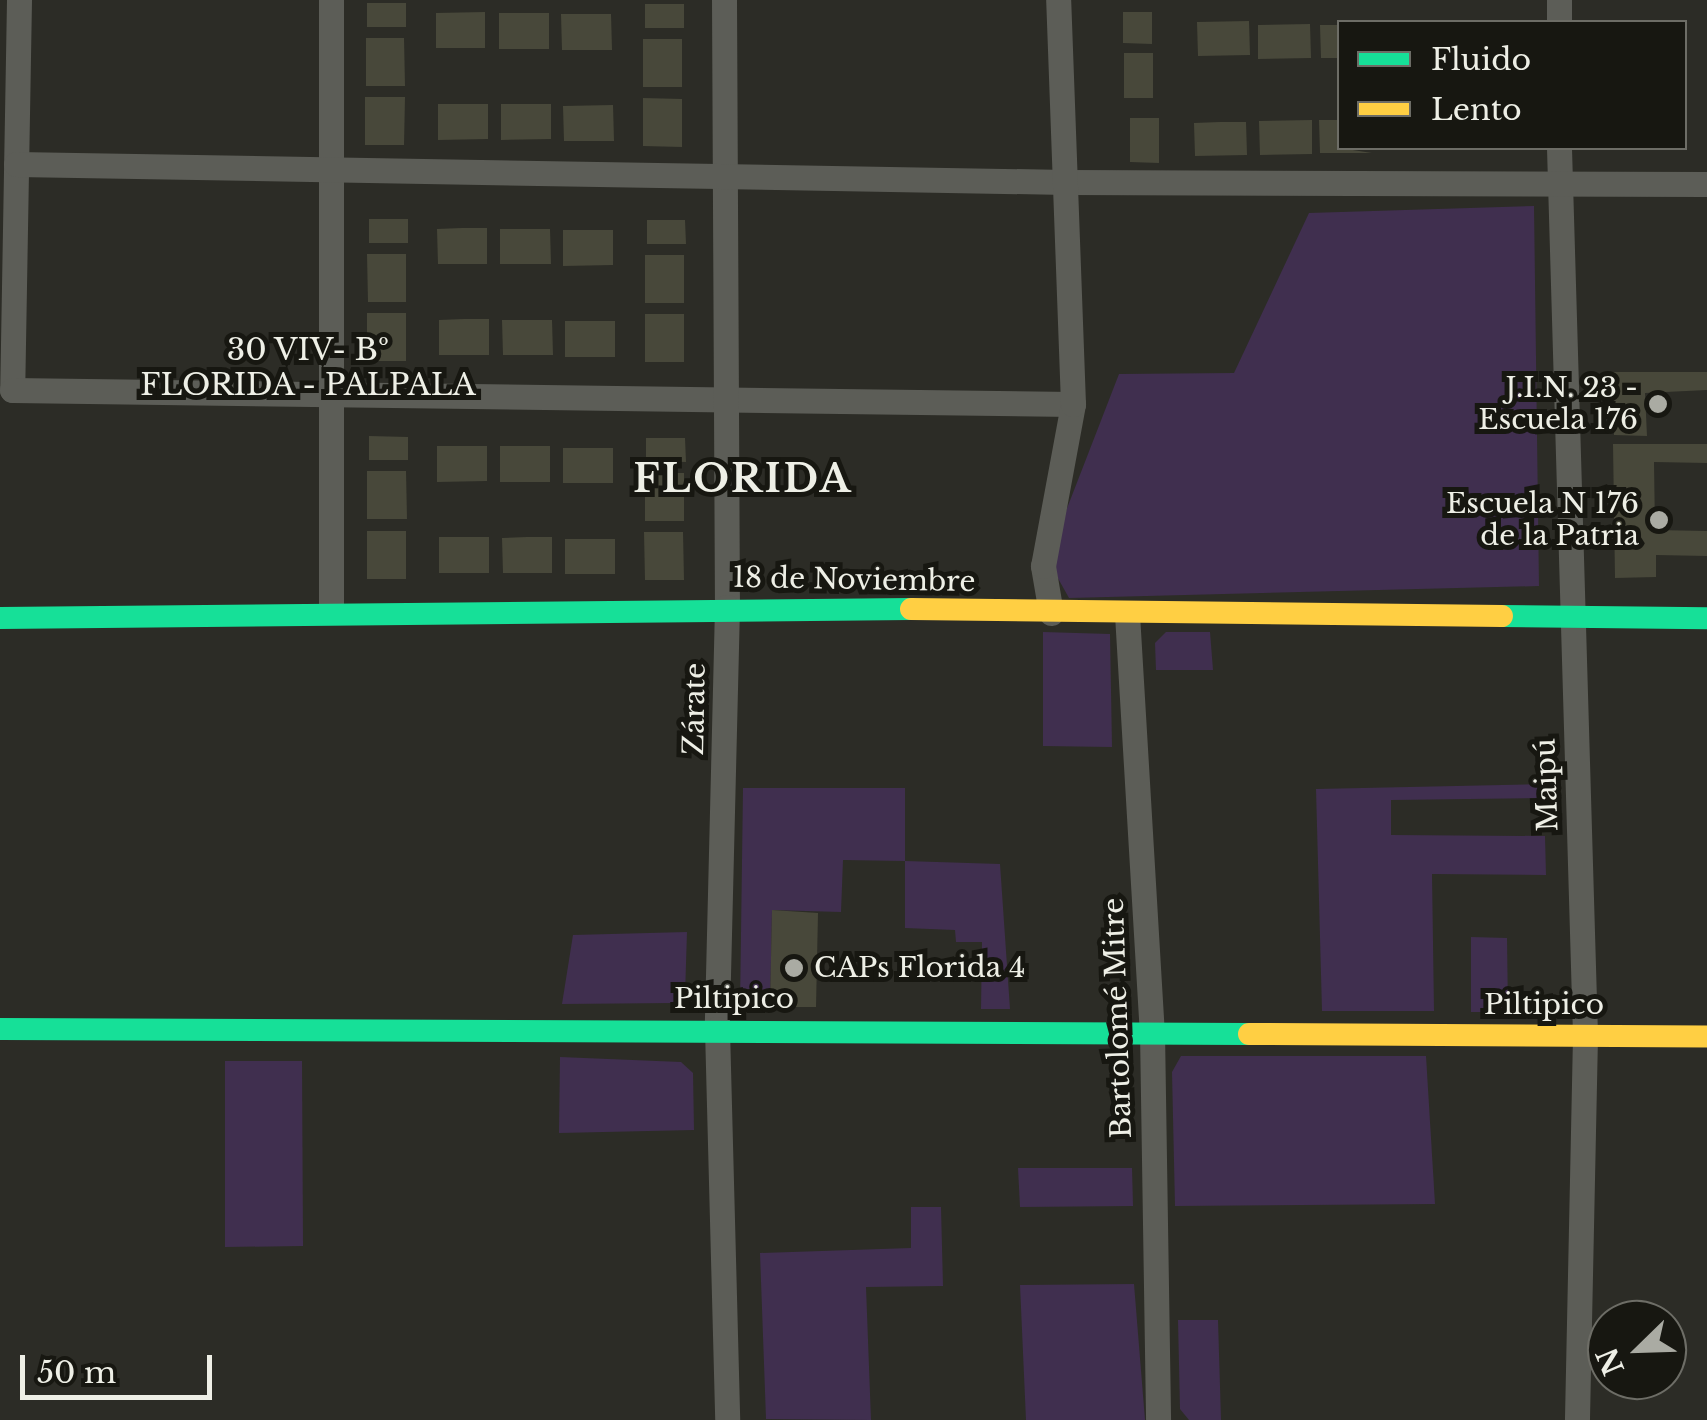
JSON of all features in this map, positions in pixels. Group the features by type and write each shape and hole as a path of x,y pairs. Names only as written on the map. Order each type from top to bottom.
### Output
{"street":[{"path":"19,0 12,390 335,399 1073,404"},
{"path":"330,0 335,399 331,610"},
{"name":"Zárate","path":"724,0 721,176 728,404 728,608 717,1029 727,1420"},
{"path":"1052,613 1043,566 1073,404 1058,0"},
{"name":"Maipú","path":"1559,150 1585,1036 1577,1420"},
{"path":"16,164 333,174 1559,186 1707,184"},
{"name":"18 de Noviembre","path":"0,618 331,610 728,608 1707,618"},
{"name":"Bartolomé Mitre","path":"1127,614 1152,1032 1158,1420"},
{"name":"Piltipico","path":"0,1030 717,1029 1707,1036"}],"shaded area":[{"path":"1534,206 1539,586 1069,598 1055,573 1059,529 1119,374 1234,373 1309,213"},
{"path":"1043,632 1110,634 1112,747 1043,746"},
{"path":"1166,632 1210,632 1213,670 1156,670 1155,643"},
{"path":"1545,784 1545,798 1391,800 1391,835 1545,836 1546,875 1432,874 1434,1011 1322,1011 1316,789"},
{"path":"743,788 905,788 905,861 843,860 841,912 772,910 770,1007 740,1007"},
{"path":"905,861 1000,864 1010,1009 981,1009 982,942 956,942 955,930 905,928"},
{"path":"687,932 685,995 675,1003 562,1004 573,935"},
{"path":"1471,937 1507,938 1508,1012 1471,1012"},
{"path":"1181,1056 1426,1056 1435,1204 1175,1206 1172,1072"},
{"path":"560,1057 681,1062 693,1073 694,1130 559,1133"},
{"path":"225,1061 302,1061 303,1246 225,1247"},
{"path":"1018,1168 1132,1168 1133,1206 1020,1207"},
{"path":"911,1207 941,1207 943,1286 866,1287 871,1420 766,1419 760,1253 911,1248"},
{"path":"1134,1284 1145,1420 1026,1420 1020,1285"},
{"path":"1178,1320 1218,1320 1221,1420 1189,1420 1180,1409"}],"building":[{"path":"367,3 406,3 406,27 367,27"},
{"path":"645,4 684,4 684,28 645,28"},
{"path":"485,12 485,48 436,48 436,13"},
{"path":"1123,12 1152,12 1152,44 1123,43"},
{"path":"499,13 549,13 549,49 499,49"},
{"path":"561,14 611,14 612,50 562,50"},
{"path":"1249,21 1250,55 1198,56 1197,22"},
{"path":"1310,24 1311,58 1258,59 1258,25"},
{"path":"1320,25 1337,25 1337,58 1321,58"},
{"path":"366,38 404,38 405,86 366,86"},
{"path":"643,39 682,39 682,87 643,87"},
{"path":"1124,53 1153,53 1153,98 1124,98"},
{"path":"365,97 405,97 404,145 365,145"},
{"path":"643,98 682,99 682,147 643,146"},
{"path":"438,104 488,104 488,139 438,140"},
{"path":"501,104 551,104 551,139 501,140"},
{"path":"613,105 614,141 564,141 563,106"},
{"path":"1130,118 1159,118 1159,163 1130,162"},
{"path":"1312,120 1312,154 1260,155 1259,121"},
{"path":"1319,120 1337,120 1337,150 1372,153 1320,153"},
{"path":"1246,122 1247,155 1195,156 1194,123"},
{"path":"369,219 408,219 408,243 369,243"},
{"path":"647,220 685,220 686,244 647,244"},
{"path":"487,228 487,264 438,264 437,229"},
{"path":"500,229 550,229 551,264 500,264"},
{"path":"563,230 613,230 613,265 563,266"},
{"path":"367,254 406,254 406,302 368,302"},
{"path":"645,255 684,255 684,303 645,303"},
{"path":"367,313 406,313 406,361 367,361"},
{"path":"645,314 684,314 684,362 645,362"},
{"path":"489,319 489,355 439,355 439,320"},
{"path":"502,320 552,320 553,355 503,355"},
{"path":"565,321 615,321 615,357 565,357"},
{"path":"1613,372 1707,372 1707,390 1645,393 1647,436 1614,435"},
{"path":"369,436 408,437 408,460 369,460"},
{"path":"646,438 685,438 686,462 646,461"},
{"path":"1613,444 1707,444 1707,463 1654,462 1655,530 1707,531 1707,556 1656,555 1656,577 1615,578"},
{"path":"437,446 487,446 487,481 437,482"},
{"path":"500,446 550,446 550,482 500,482"},
{"path":"563,448 613,448 613,483 563,483"},
{"path":"367,471 406,471 407,519 367,519"},
{"path":"645,473 684,473 684,521 645,521"},
{"path":"367,531 406,531 406,579 367,579"},
{"path":"644,532 683,532 684,580 645,580"},
{"path":"439,537 489,537 489,573 439,573"},
{"path":"552,537 552,573 503,573 502,538"},
{"path":"565,539 615,539 615,574 565,574"},
{"name":"CAPs Florida 4","path":"772,910 818,913 816,1007 770,1007"}],"traffic: fast":[{"path":"0,618 911,609"},
{"path":"1502,616 1707,618"},
{"path":"0,1029 1249,1034"}],"traffic: slow":[{"path":"911,609 1502,616"},
{"path":"1249,1034 1707,1036"}],"place":[{"name":"J.I.N. 23 - Escuela 176","path":"1658,404"},
{"name":"Escuela N 176 de la Patria","path":"1659,520"},
{"name":"CAPs Florida 4","path":"794,968"}],"district":[{"name":"30 VIV- Bº FLORIDA - PALPALA","path":"308,367"},
{"name":"FLORIDA","path":"743,479"}]}
